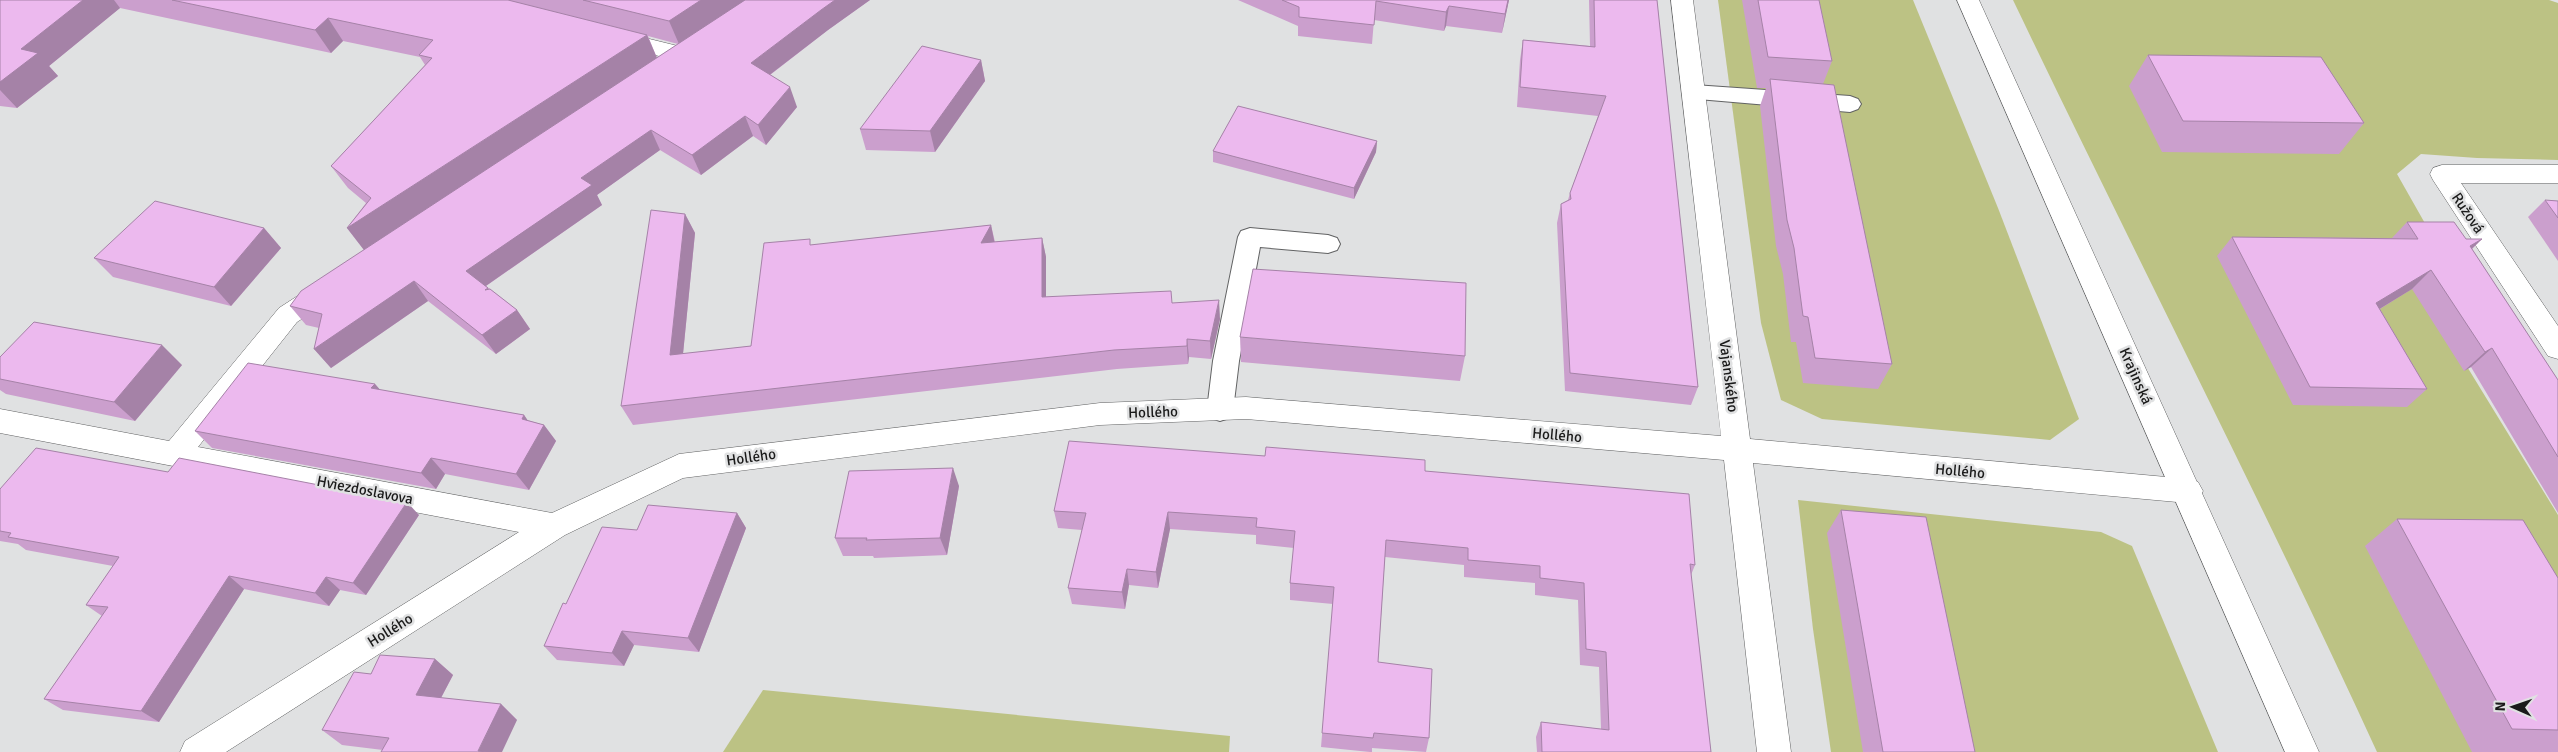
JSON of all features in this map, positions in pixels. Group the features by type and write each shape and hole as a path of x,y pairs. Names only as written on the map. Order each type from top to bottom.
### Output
{"street":[{"name":"Vajanského","path":"1682,0 1774,752"},
{"name":"Krajinská","path":"1968,0 2188,491 2302,752"},
{"path":"597,33 691,49 658,70"},
{"name":"Ružová","path":"2558,174 2442,174 2558,348"},
{"path":"175,454 288,315 346,277"},
{"name":"Hollého","path":"196,752 554,526 679,466 1100,414 1246,408 1738,449 1802,457 2188,491"},
{"name":"Hviezdoslavova","path":"0,421 554,526"}],"lane":[{"path":"1694,93 1850,104"},
{"path":"1220,410 1226,361 1250,237 1328,244"}],"green space":[{"path":"1718,0 1913,0 1998,208 2079,419 2050,440 1822,419 1781,400 1761,323"},
{"path":"2013,0 2549,0 2558,3 2558,160 2477,158 2421,154 2397,174 2435,241 2390,241 2558,515 2558,752 2377,752 2288,563"},
{"path":"1798,500 2101,532 2132,546 2218,752 1831,752 1813,629"},
{"path":"763,690 1230,736 1229,752 723,752"}],"building":[{"path":"0,0 83,0 21,49 38,53 0,82"},
{"path":"172,0 508,0 647,35 347,228 371,198 331,166 432,58 419,55 433,40 328,18 315,30"},
{"path":"583,0 701,0 669,21"},
{"path":"745,0 835,0 751,63 790,87 758,125 745,116 692,155 651,130 581,178 592,185 466,271 488,288 485,290 490,289 517,310 482,335 414,281 314,349 322,314 290,306 301,291"},
{"path":"1282,0 1508,0 1505,14 1449,6 1446,12 1376,1 1374,25 1299,17 1299,7"},
{"path":"1594,0 1657,0 1698,387 1570,373 1561,204 1571,199 1570,193 1606,96 1520,87 1523,40 1595,47"},
{"path":"1758,0 1819,0 1832,61 1768,57"},
{"path":"922,46 981,60 930,131 860,129"},
{"path":"2148,55 2321,57 2364,123 2183,121"},
{"path":"1770,79 1834,85 1892,364 1815,358 1808,317 1803,316 1794,248 1787,220"},
{"path":"1238,106 1377,141 1354,188 1213,151"},
{"path":"2545,200 2558,201 2558,218"},
{"path":"155,201 264,228 214,287 94,258"},
{"path":"651,210 685,214 670,355 751,346 764,243 810,239 810,245 991,225 981,243 1042,238 1042,297 1171,291 1172,303 1219,300 1210,341 1187,339 1187,346 1114,350 621,406"},
{"path":"2407,222 2454,222 2466,239 2482,239 2470,246 2558,380 2558,457 2492,348 2485,352 2431,270 2376,303 2427,389 2310,387 2232,237 2418,239"},
{"path":"1253,269 1466,283 1465,356 1240,337"},
{"path":"34,322 162,345 114,402 0,379 0,357"},
{"path":"248,363 375,384 371,388 524,415 522,419 544,425 516,474 431,458 421,473 195,431"},
{"path":"1069,441 1265,456 1266,447 1425,460 1425,471 1689,494 1695,565 1690,564 1711,752 1542,752 1541,722 1609,730 1606,652 1586,649 1584,583 1540,578 1540,566 1468,560 1468,548 1386,540 1378,662 1432,669 1429,738 1374,733 1373,738 1322,733 1334,587 1290,583 1295,531 1256,527 1257,518 1168,512 1156,572 1127,569 1122,592 1068,588 1086,513 1054,511"},
{"path":"36,448 168,472 179,458 407,502 353,583 326,577 315,593 229,576 141,711 44,699 108,607 86,605 119,557 8,537 11,533 0,531 0,489"},
{"path":"953,468 940,538 866,540 867,538 835,538 849,471"},
{"path":"648,505 737,513 688,638 622,631 612,653 544,646 563,603 566,604 602,527 637,530"},
{"path":"1841,510 1926,517 1975,752 1883,752"},
{"path":"2397,519 2523,520 2558,578 2558,730 2512,729"},
{"path":"380,655 435,659 416,695 501,704 478,751 487,752 381,752 389,738 322,730 354,672 371,674"}]}
